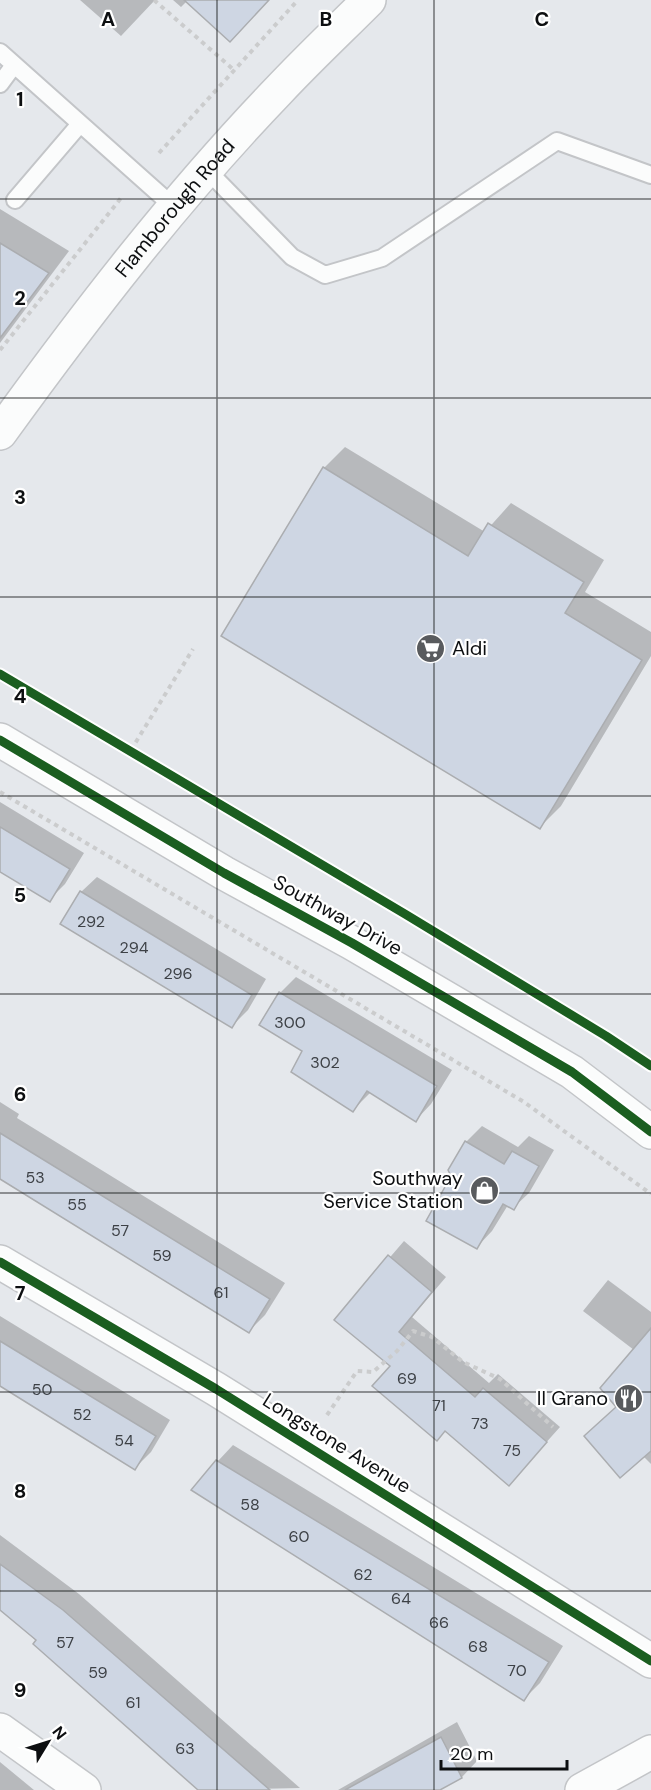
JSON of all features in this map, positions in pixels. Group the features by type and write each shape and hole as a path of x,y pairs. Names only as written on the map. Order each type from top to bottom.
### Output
{"street":[{"name":"Flamborough Road","path":"0,433 66,341 207,170 278,91 369,0"},
{"name":"Southway Drive","path":"0,740 224,873 362,949 572,1072 651,1132"},
{"name":"Longstone Avenue","path":"0,1262 216,1389 651,1661"},
{"path":"0,1730 84,1790"},
{"path":"582,1790 651,1752"}],"lane":[{"path":"0,52 175,208"},
{"path":"0,84 14,64"},
{"path":"15,200 80,124"},
{"path":"207,170 292,257 325,275 382,258 557,141 651,175"}],"path":[{"path":"154,0 234,69"},
{"path":"141,756 126,747 193,650"},
{"path":"0,792 524,1102 651,1194"},
{"path":"306,1445 357,1371 373,1372 397,1351 413,1331 432,1337 463,1362 500,1379 554,1427"}],"building":[{"path":"184,0 269,0 230,42"},
{"path":"0,243 49,273 0,338"},
{"name":"Aldi","path":"323,467 468,556 488,523 584,582 565,613 642,660 540,829 221,636"},
{"path":"0,827 70,869 50,902 0,872"},
{"path":"80,891 252,995 232,1028 60,924"},
{"path":"279,992 437,1086 416,1122 367,1091 353,1112 291,1072 302,1051 259,1025"},
{"path":"0,1133 270,1299 249,1333 0,1179"},
{"name":"Southway Service Station","path":"465,1141 504,1164 512,1151 539,1166 514,1210 503,1204 477,1249 426,1221 451,1176 448,1170"},
{"path":"388,1255 432,1292 399,1332 475,1397 483,1388 547,1442 509,1486 445,1431 437,1441 372,1386 390,1366 334,1320"},
{"name":"Il Grano","path":"651,1328 651,1451 620,1478 584,1436 616,1407 600,1388"},
{"path":"0,1341 156,1436 135,1470 0,1386"},
{"path":"216,1460 549,1662 524,1701 191,1490"},
{"path":"0,1564 63,1610 270,1790 198,1790 33,1644 36,1640 0,1610"},
{"path":"441,1737 462,1778 440,1790 345,1790"}],"cycle path":[{"path":"0,674 405,914 606,1036 651,1066"},
{"path":"0,740 224,873 352,943 572,1072 651,1132"},
{"path":"0,1262 216,1389 651,1661"}],"place":[{"name":"Aldi","path":"431,648"},
{"name":"Southway Service Station","path":"484,1190"},
{"name":"Il Grano","path":"629,1398"}]}
